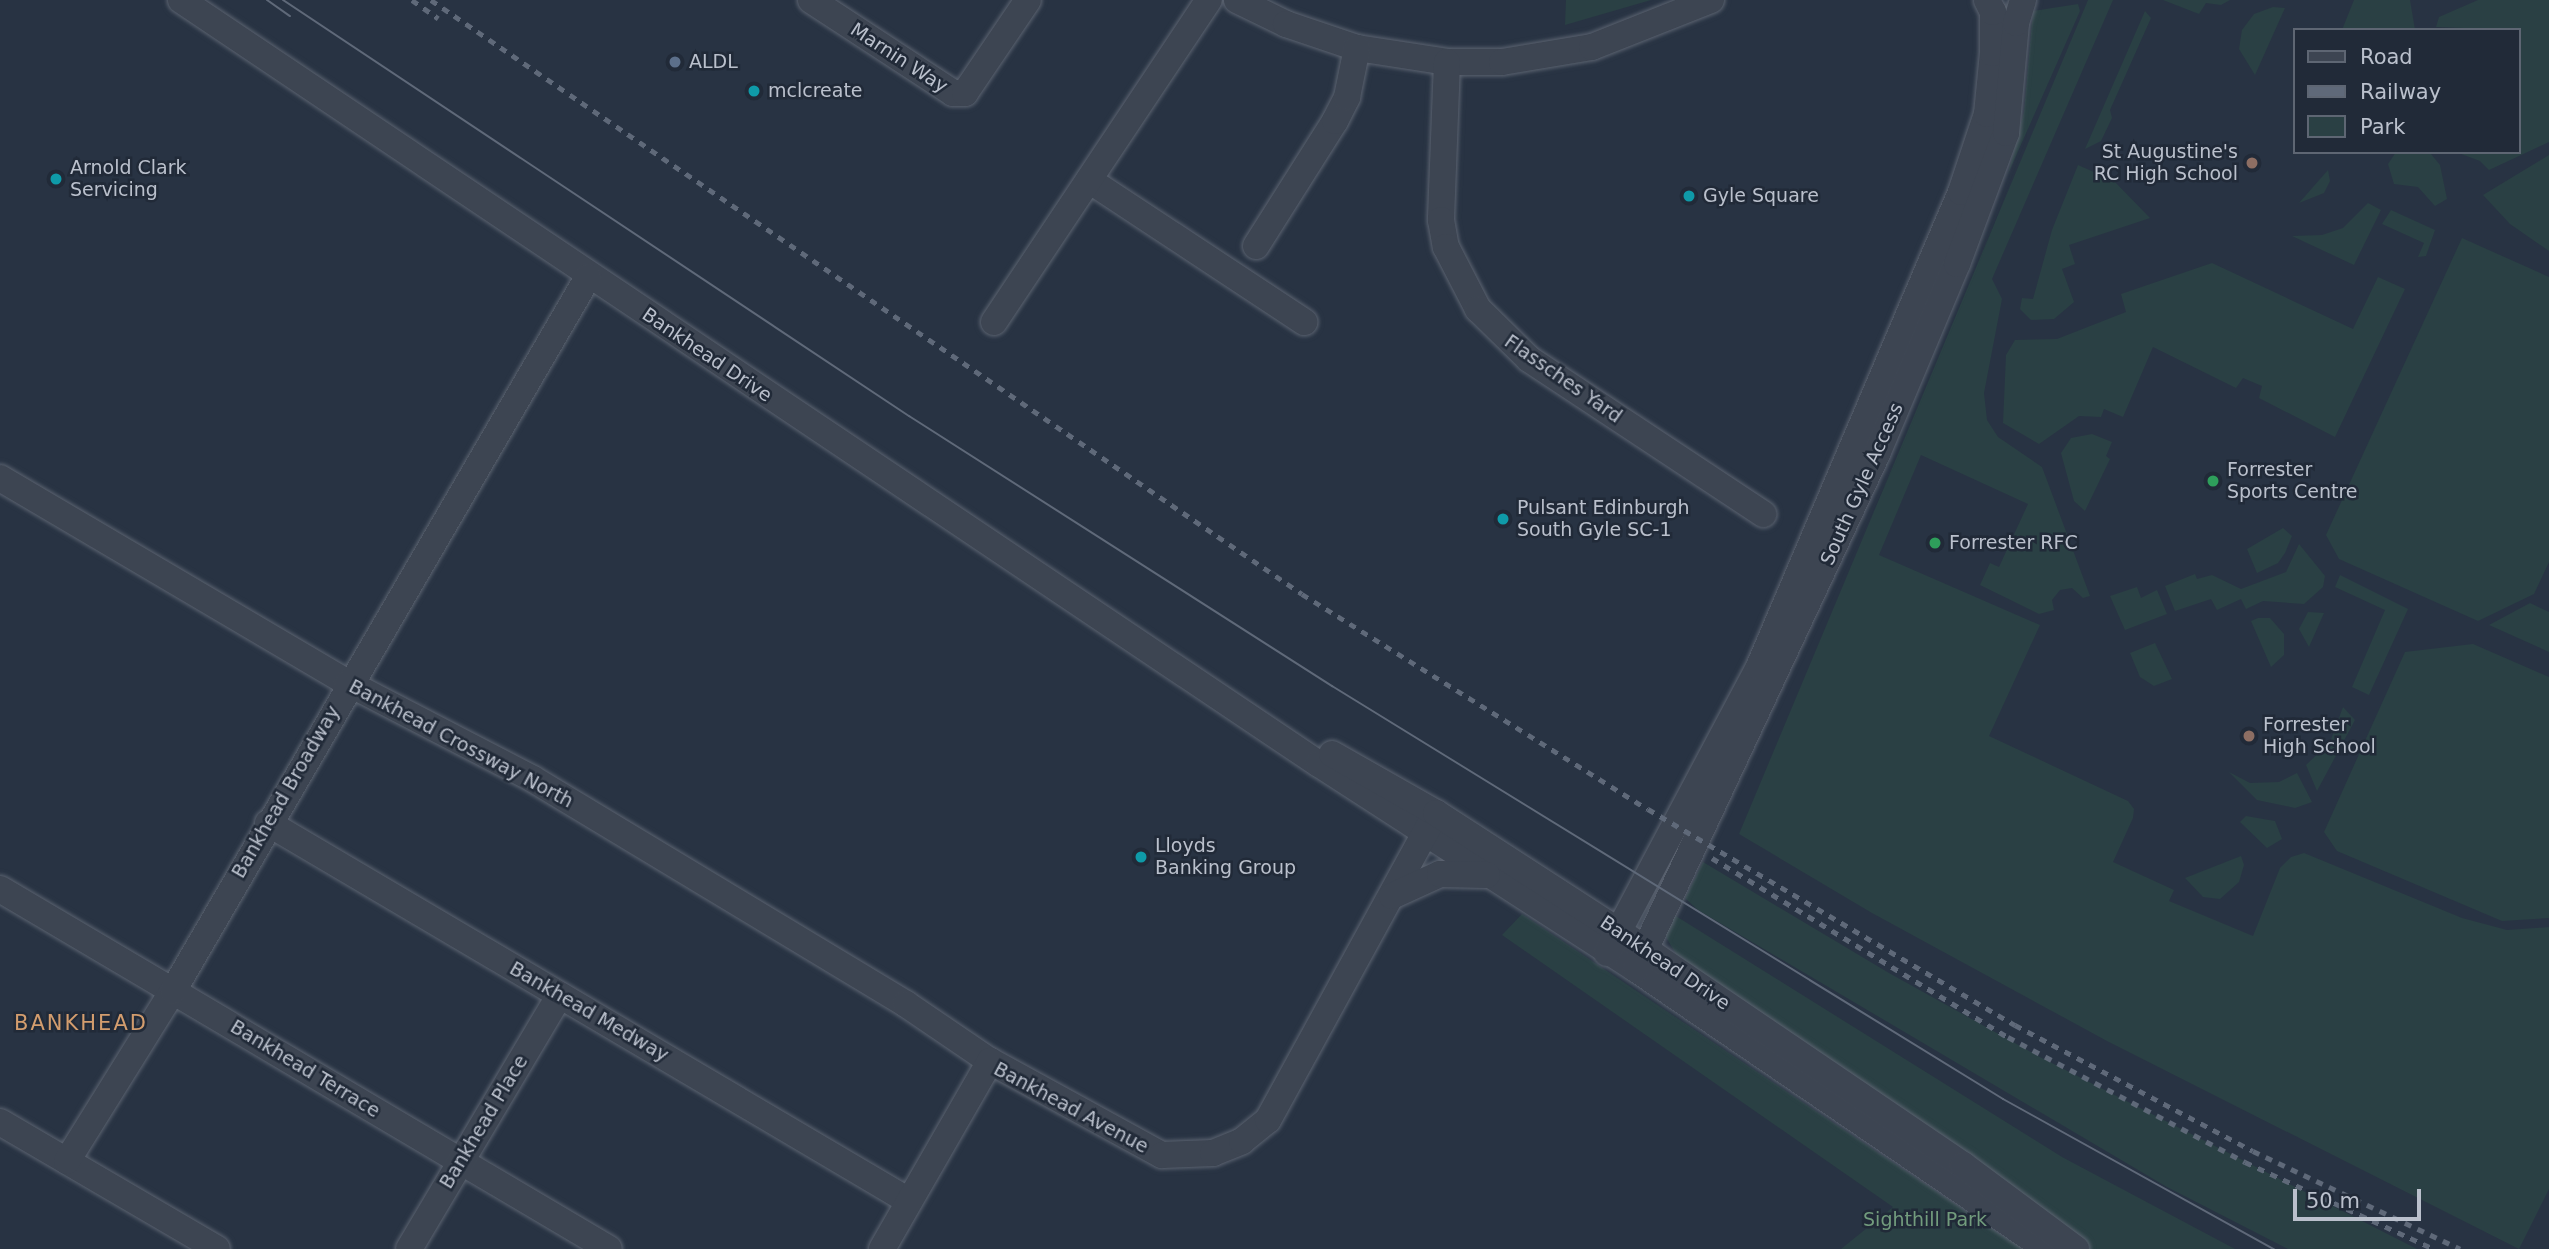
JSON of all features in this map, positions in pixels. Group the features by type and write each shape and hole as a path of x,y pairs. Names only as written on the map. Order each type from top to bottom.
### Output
{"street":[{"name":"Bankhead Drive","path":"181,0 588,276 1237,706 1431,824 1963,1165 2076,1249"},
{"name":"Marnin Way","path":"811,0 953,93 965,93 1028,0"},
{"path":"994,322 1209,0"},
{"path":"1237,0 1286,24 1357,48 1396,58 1447,62 1502,62 1592,47 1711,0"},
{"name":"South Gyle Access","path":"1614,942 1759,667 1961,192 1987,114 1993,53 1993,12 1987,0"},
{"name":"South Gyle Access","path":"1640,959 1877,454 1962,251 2006,132 2016,23 2023,0"},
{"path":"1256,246 1348,97 1357,48"},
{"name":"Flassches Yard","path":"1447,62 1439,163 1441,220 1446,247 1478,309 1529,359 1763,514"},
{"path":"1089,180 1304,322"},
{"name":"Bankhead Broadway","path":"67,1161 173,991 348,683 588,276"},
{"name":"Bankhead Crossway North","path":"0,478 348,683 533,779 906,1004 990,1061"},
{"name":"Bankhead Medway","path":"268,823 909,1201"},
{"name":"Bankhead Drive","path":"1431,824 1488,875 1614,942"},
{"name":"Bankhead Avenue","path":"882,1249 990,1061 1148,1150 1187,1157 1228,1148 1256,1131 1276,1110 1431,824"},
{"path":"1392,896 1440,874 1488,875"},
{"name":"Bankhead Terrace","path":"0,889 610,1249"},
{"name":"Bankhead Drive","path":"1640,959 2047,1249"},
{"name":"Bankhead Place","path":"410,1249 458,1161 560,995"},
{"path":"0,1122 217,1249"},
{"path":"1963,1165 2013,1225"}],"green space":[{"path":"1566,0 1651,0 1565,25"},
{"path":"2088,0 2113,0 1992,279 2002,299 1984,393 1987,420 1998,437 2042,467 2090,596 2083,598 2072,588 2060,590 2052,600 2054,610 2039,614 1980,585 1990,563 1999,567 2028,504 1921,455 1879,555 2040,625 1989,736 2128,801 2134,809 2133,818 2113,862 2174,890 2169,901 2253,936 2280,868 2291,857 2304,853 2462,918 2507,930 2549,927 2549,1189 2519,1249 2107,1041 1872,913 1739,834"},
{"path":"2163,0 2230,0 2221,5 2206,3 2199,14"},
{"path":"2354,0 2410,0 2415,28 2343,28"},
{"path":"2478,0 2549,0 2549,142 2489,170 2480,161 2461,154 2521,154 2521,28 2436,27 2439,17"},
{"path":"2078,4 2080,11 2008,174 2024,111 2033,11"},
{"path":"2273,7 2285,8 2255,75 2239,49 2242,30 2254,14"},
{"path":"2145,11 2151,18 2110,110 2112,118 2101,141 2085,149"},
{"path":"2395,154 2431,154 2440,165 2447,199 2435,206 2418,187 2394,184 2388,164"},
{"path":"2549,155 2549,251 2510,224 2483,195"},
{"path":"2078,165 2114,181 2150,218 2069,245 2075,264 2062,269 2074,302 2054,319 2031,320 2020,309 2022,298 2033,299 2052,230"},
{"path":"2328,170 2330,181 2324,193 2299,203"},
{"path":"2368,203 2381,210 2354,265 2292,236 2322,235 2343,228"},
{"path":"2391,210 2435,230 2426,256 2418,257 2424,243 2382,224"},
{"path":"2462,238 2549,277 2549,562 2534,594 2478,621 2339,559 2326,535"},
{"path":"2212,263 2353,329 2378,277 2405,289 2335,437 2259,398 2262,386 2243,378 2236,388 2153,347 2123,417 2104,409 2101,417 2079,416 2039,444 2003,423 2006,355 2015,340 2057,339 2126,312 2121,294"},
{"path":"2092,434 2112,442 2106,456 2110,459 2085,511 2074,501 2061,453 2071,438"},
{"path":"2283,528 2292,536 2285,553 2278,563 2257,573 2247,549"},
{"path":"2299,544 2325,576 2323,587 2304,604 2263,601 2246,609 2241,599 2217,610 2211,599 2175,611 2165,586 2195,574 2197,579 2212,575 2241,589 2286,572"},
{"path":"2340,575 2408,609 2369,695 2352,687 2385,610 2335,587"},
{"path":"2137,587 2141,598 2157,590 2167,614 2125,630 2110,596"},
{"path":"2530,603 2549,612 2549,652 2489,625"},
{"path":"2308,612 2324,613 2309,647 2299,629"},
{"path":"2270,618 2284,634 2284,655 2271,667 2251,621"},
{"path":"2155,643 2172,679 2154,686 2140,677 2130,653"},
{"path":"2473,644 2549,677 2549,918 2502,921 2337,851 2324,832 2405,652"},
{"path":"2343,707 2355,720 2317,791 2306,765 2330,742"},
{"path":"2229,772 2250,783 2279,782 2297,773 2312,802 2295,808 2257,800"},
{"path":"2246,816 2275,821 2282,839 2267,848 2240,822"},
{"path":"2241,856 2244,865 2239,882 2220,899 2203,897 2185,878"},
{"path":"1703,862 1889,973 2038,1056 2417,1249 2288,1249 2167,1187 1698,910 1685,898"},
{"path":"1671,913 2062,1157 2235,1249 2086,1249 1677,956 1666,937"},
{"name":"Sighthill Park","path":"1522,914 2023,1249 1841,1249 1893,1207 1502,935"}],"tram line":[{"path":"267,0 290,16"},
{"path":"283,0 909,416 1332,686 2003,1099 2274,1249"}],"railway":[{"path":"412,0 438,18"},
{"path":"431,0 1302,594 1648,809 2015,1025 2253,1151 2460,1249"},
{"path":"1712,858 2008,1037 2245,1162 2434,1249"}],"place":[{"name":"ALDL","path":"675,62"},
{"name":"mclcreate","path":"754,91"},
{"name":"St Augustine's RC High School","path":"2252,163"},
{"name":"Arnold Clark Servicing","path":"56,179"},
{"name":"Gyle Square","path":"1689,196"},
{"name":"Forrester Sports Centre","path":"2213,481"},
{"name":"Pulsant Edinburgh South Gyle SC-1","path":"1503,519"},
{"name":"Forrester RFC","path":"1935,543"},
{"name":"Forrester High School","path":"2249,736"},
{"name":"Lloyds Banking Group","path":"1141,857"}],"district":[{"name":"BANKHEAD","path":"81,1023"}]}
